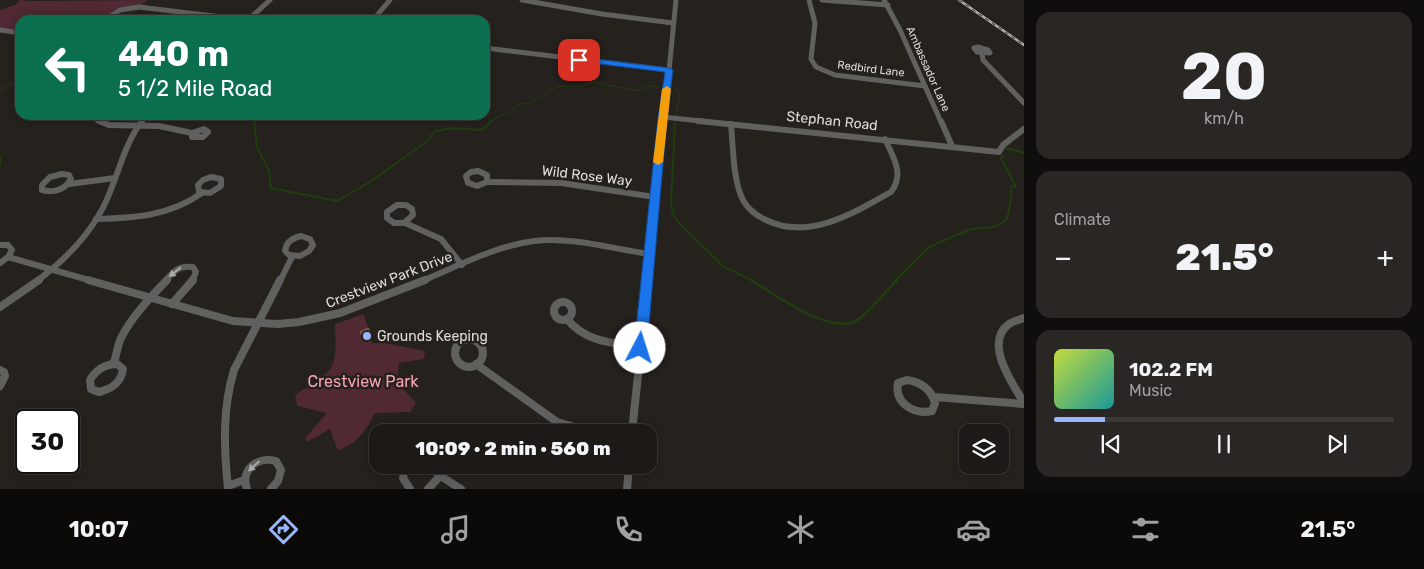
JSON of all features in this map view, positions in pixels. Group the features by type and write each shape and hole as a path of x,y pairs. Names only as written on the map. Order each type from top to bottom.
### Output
{"street":[{"path":"253,15 270,0"},
{"path":"377,15 390,0"},
{"path":"522,0 602,14 673,23"},
{"path":"633,424 662,118 676,0"},
{"name":"Redbird Lane","path":"808,0 815,23 811,59 816,67 836,75 925,86"},
{"path":"822,0 888,6"},
{"name":"Ambassador Lane","path":"884,0 952,146"},
{"path":"112,15 120,10 132,7 203,15"},
{"path":"0,30 15,32"},
{"path":"490,49 669,70"},
{"path":"982,54 983,60 1024,103"},
{"name":"Stephan Road","path":"662,118 999,152 1003,145 1024,129"},
{"path":"99,120 109,124 167,127 192,133"},
{"path":"0,307 51,270 79,242 105,203 126,147 142,120"},
{"path":"731,124 743,200 759,216 775,224 793,228 818,226 891,192 896,187 899,176 885,139"},
{"path":"69,184 115,178"},
{"name":"Wild Rose Way","path":"487,182 561,183 655,197"},
{"path":"96,219 140,218 161,215 180,207 202,193"},
{"path":"405,223 441,239 462,265"},
{"name":"Crestview Park Drive","path":"8,257 233,321 257,326 293,324 332,317 505,247 522,242 558,240 649,254"},
{"path":"0,245 11,247 11,254 0,263"},
{"path":"271,489 278,481 281,470 280,465 272,459 260,460 254,464 246,474 246,485 228,488 223,417 224,401 234,370 292,257"},
{"path":"113,364 122,333 128,324 175,270 185,266 193,267 196,272 194,279 172,304"},
{"path":"1024,318 1007,325 1002,331 998,345 1003,364 1024,403"},
{"path":"567,319 574,328 592,337 640,348"},
{"path":"476,364 552,419 562,424"},
{"path":"0,370 6,376 0,386"},
{"path":"913,380 926,387 934,398 935,407 927,412 921,412 903,403 898,398 896,388 901,381 913,380"},
{"path":"934,398 1024,403"},
{"path":"402,474 403,480 410,489"},
{"path":"627,489 628,474"},
{"path":"428,489 437,481 439,476 461,489"}],"green space":[{"path":"20,0 148,0 139,6 115,11 109,15 15,15 15,30 0,28 0,10 15,5"},
{"name":"Crestview Park","path":"364,314 372,343 384,343 425,351 424,359 399,363 397,382 416,403 410,412 375,413 360,436 351,444 338,451 330,429 307,442 305,438 327,413 297,406 295,395 326,374 331,368 335,352 335,324"}],"building":[{"name":"Grounds Keeping","path":"368,328 372,335 364,339 360,332"}],"waterway":[{"path":"140,0 139,4 142,5"},
{"path":"127,15 138,10"},
{"path":"0,90 15,82"},
{"path":"489,122 514,109 517,105 529,103 552,89 562,86 581,86 594,82 632,90 639,90 649,86 659,87"},
{"path":"675,89 680,93 676,116"},
{"path":"254,121 257,147 269,171 271,188 337,201 373,180 427,141 435,131 453,128 480,130 491,121"},
{"path":"675,123 671,203 673,214 678,222 723,266 751,280"},
{"path":"1006,148 1024,153"},
{"path":"895,281 929,247 971,229 995,227 1007,219 1011,200 1011,186 1016,187 1001,158 1003,156"},
{"path":"0,157 0,164"},
{"path":"751,280 802,311 817,318 845,324 860,318 897,280"}],"railway":[{"path":"959,0 1024,45"}],"slow traffic":[{"path":"658,162 667,89"}],"place":[{"name":"Grounds Keeping","path":"367,336"}],"route":[{"path":"579,60 669,70 662,118 640,348"}]}
